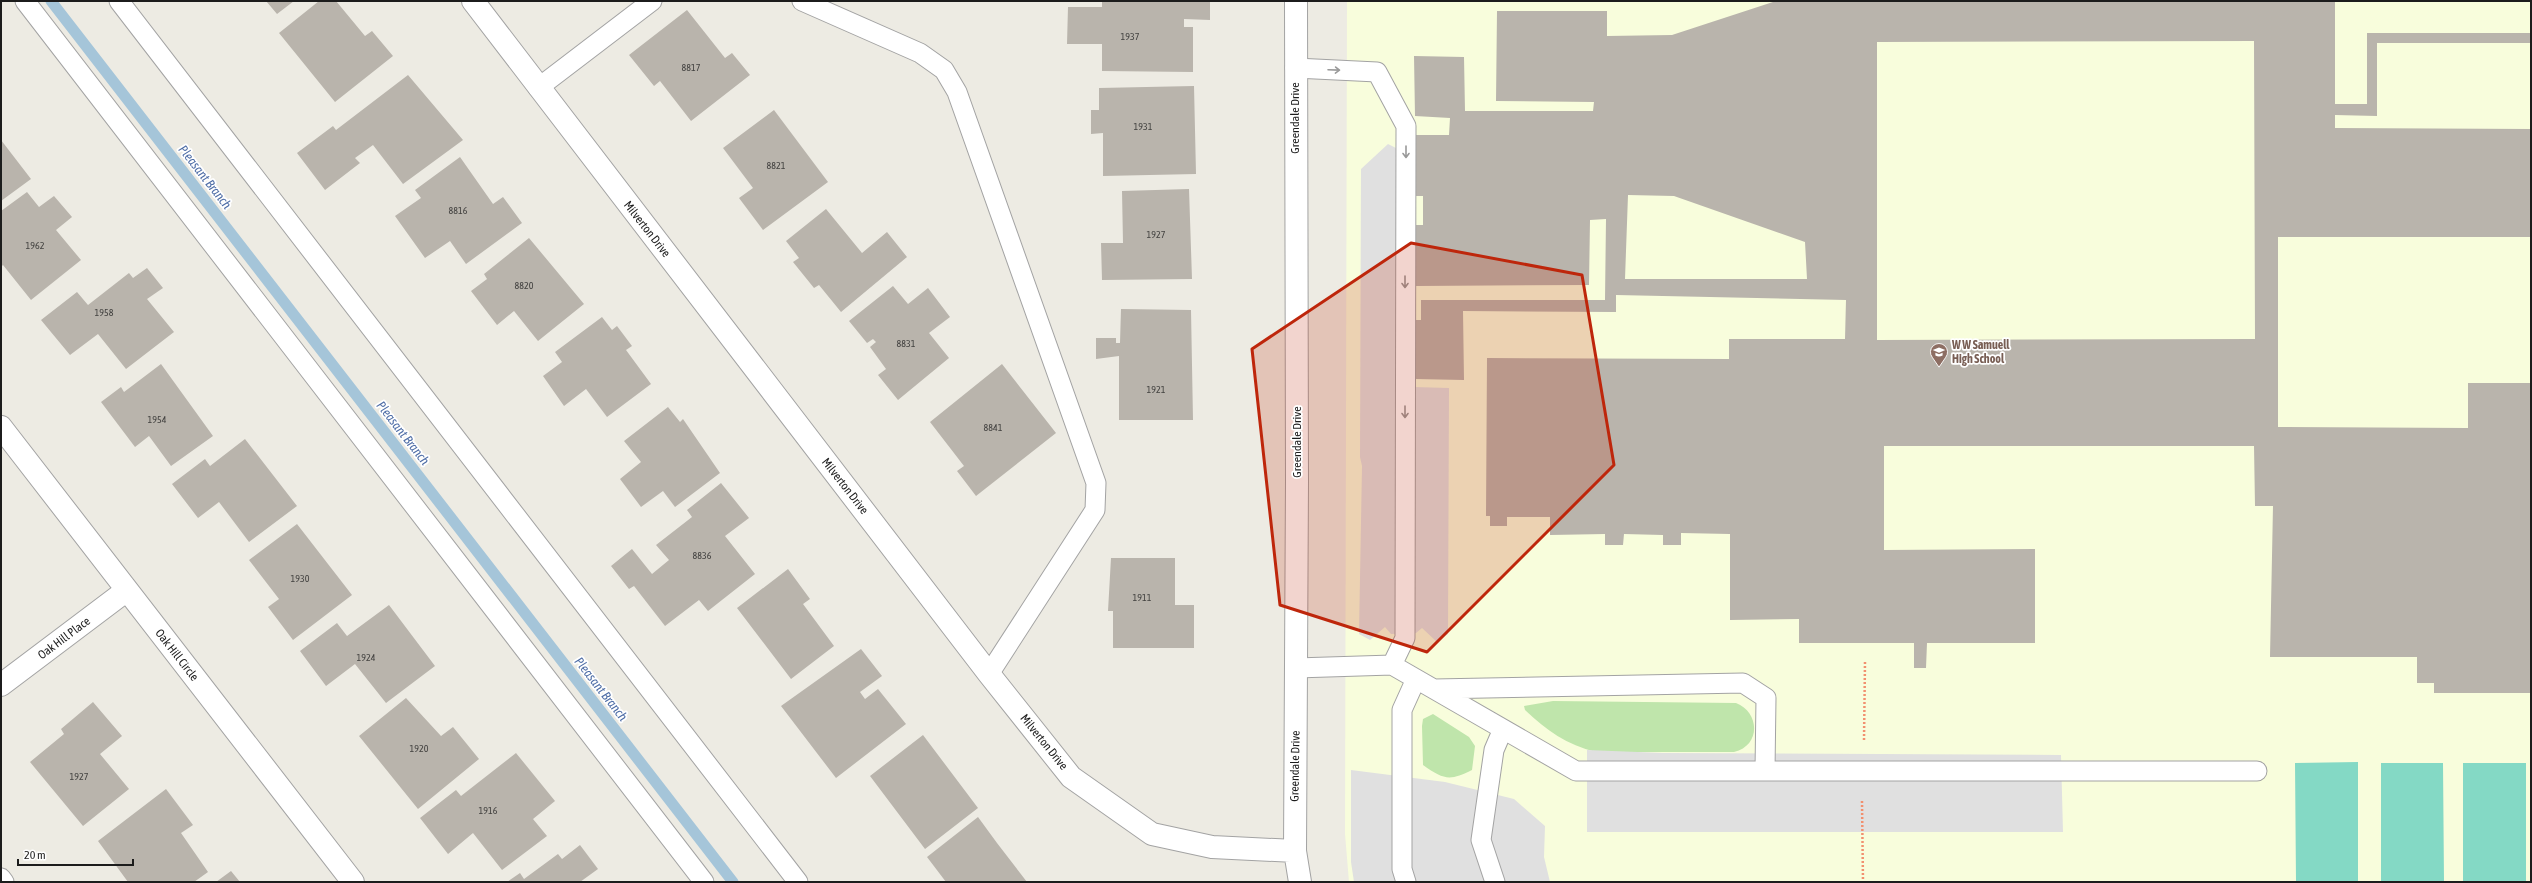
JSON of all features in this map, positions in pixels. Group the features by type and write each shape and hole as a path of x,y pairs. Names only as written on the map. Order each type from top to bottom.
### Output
{"street":[{"name":"Milverton Drive","path":"473,1 538,88 989,674 1071,776 1152,834 1212,847 1295,851"},
{"name":"Greendale Drive","path":"1296,1 1295,851 1300,882"},
{"name":"Oak Hill Circle","path":"1,427 353,882"},
{"name":"Oak Hill Place","path":"1,685 127,590"}],"lane":[{"path":"24,1 704,882"},
{"path":"119,1 798,882"},
{"path":"538,88 652,1"},
{"path":"802,1 920,53 944,70 957,92 1096,483 1095,510 989,674"},
{"path":"1295,68 1376,72 1406,126 1405,638 1392,665"},
{"path":"1296,668 1392,665 1576,772 2257,771"},
{"path":"1406,882 1402,869 1402,710 1416,679"},
{"path":"1434,689 1743,684 1766,698 1765,771"},
{"path":"1494,882 1481,840 1494,750 1503,729"},
{"path":"1,878 4,882"}],"path":[{"path":"1864,747 1865,662"}],"highlighted area":[{"path":"1411,243 1582,275 1614,465 1427,652 1280,605 1252,349"}],"shaded area":[{"name":"W W Samuell High School","path":"1347,1 2531,1 2531,882 1349,882 1345,834"},
{"path":"1388,144 1414,157 1413,387 1449,388 1448,634 1437,642 1422,628 1416,633 1391,634 1385,627 1370,640 1359,634 1362,466 1360,457 1361,169"},
{"path":"1587,750 1663,753 2061,755 2063,832 1587,832"},
{"path":"1351,770 1445,782 1514,799 1545,826 1544,857 1550,882 1354,882 1351,862"}],"green space":[{"path":"1553,701 1736,703 1744,707 1750,714 1753,721 1753,736 1743,749 1734,752 1596,752 1566,741 1558,736 1525,710 1524,706"},
{"path":"1433,714 1469,737 1475,746 1472,770 1458,776 1447,777 1436,774 1423,765 1423,719"},
{"path":"2358,762 2358,882 2296,882 2295,763"},
{"path":"2381,763 2443,763 2444,882 2381,882"},
{"path":"2463,763 2526,763 2526,882 2463,882"}],"building":[{"path":"266,1 294,1 277,14"},
{"path":"319,1 336,1 365,36 372,31 393,56 335,102 279,33"},
{"path":"1102,1 1210,1 1210,20 1184,19 1184,27 1193,27 1193,72 1102,71 1102,44 1067,44 1068,7 1102,7"},
{"path":"1776,1 2335,1 2335,104 2367,104 2367,33 2531,33 2531,43 2377,43 2377,116 2335,115 2335,128 2531,129 2531,237 2278,237 2278,427 2468,428 2468,383 2531,383 2531,693 2434,693 2434,683 2417,683 2417,657 2270,657 2273,506 2255,506 2254,446 1884,446 1884,550 2035,549 2035,643 1927,643 1926,668 1914,668 1914,643 1799,643 1799,619 1730,620 1730,534 1681,533 1681,545 1663,545 1663,535 1624,534 1623,545 1605,545 1605,534 1550,535 1550,517 1507,517 1507,526 1490,526 1490,516 1486,516 1487,358 1729,359 1729,339 1845,339 1846,300 1616,295 1616,312 1463,311 1464,380 1415,379 1416,320 1421,320 1421,300 1605,300 1606,219 1590,220 1589,285 1415,286 1415,225 1423,225 1423,196 1415,196 1415,135 1449,135 1450,118 1415,116 1414,56 1464,57 1465,111 1593,111 1594,102 1496,101 1497,11 1607,11 1607,36 1672,35","holes":["2254,41 2255,339 1877,340 1877,42","1628,195 1674,196 1805,242 1807,279 1625,279"]},
{"path":"687,10 725,58 732,53 750,75 691,121 660,81 654,86 629,55"},
{"path":"408,75 463,140 403,184 373,145 355,158 360,163 325,190 297,153 333,126 336,130"},
{"path":"1194,86 1196,174 1103,176 1103,133 1091,134 1091,110 1099,110 1099,88"},
{"path":"774,110 828,182 763,230 739,198 753,188 723,148"},
{"path":"1,140 31,179 1,201"},
{"path":"460,157 493,204 503,197 522,223 466,264 450,241 425,258 395,216 421,198 415,190"},
{"path":"1189,189 1192,279 1102,280 1101,243 1123,243 1122,191"},
{"path":"27,192 39,207 54,196 72,217 56,230 81,260 31,300 3,265 1,267 1,211"},
{"path":"826,209 862,253 887,232 907,257 841,312 819,285 814,288 793,262 799,258 786,241"},
{"path":"529,238 584,304 538,341 514,311 497,325 471,291 487,279 484,274"},
{"path":"147,268 163,288 147,299 174,332 126,369 98,334 70,355 41,320 77,292 88,305 129,273 133,278"},
{"path":"893,286 908,304 928,288 950,317 929,333 949,358 898,400 878,375 886,369 870,347 876,342 873,339 867,343 849,321"},
{"path":"1121,309 1191,310 1193,420 1119,420 1119,356 1096,359 1096,338 1116,338 1116,343 1120,343"},
{"path":"602,317 612,330 617,326 632,346 626,350 651,384 607,417 586,389 564,406 543,376 562,362 555,352"},
{"path":"161,364 213,436 171,466 149,436 135,447 101,402 121,387 124,392"},
{"path":"1002,364 1056,433 976,496 957,471 964,466 930,422"},
{"path":"668,407 680,422 683,419 720,473 675,507 663,491 641,507 620,479 641,462 624,441"},
{"path":"245,439 297,506 249,542 219,502 198,518 172,484 205,459 210,466"},
{"path":"721,483 749,518 725,536 755,574 708,611 699,600 665,626 634,586 629,589 611,566 632,549 652,574 669,560 656,545 692,517 687,510"},
{"path":"297,524 352,595 293,640 268,607 279,599 249,560"},
{"path":"1111,558 1175,558 1175,605 1194,605 1194,648 1113,648 1113,611 1108,611"},
{"path":"788,569 810,599 803,604 834,646 791,679 737,608"},
{"path":"389,605 435,666 386,703 355,664 326,686 300,651 337,623 347,636"},
{"path":"861,649 882,676 860,692 865,699 878,689 906,724 836,778 781,706"},
{"path":"406,698 441,736 453,727 479,759 418,809 359,736"},
{"path":"93,702 122,736 100,754 129,789 83,826 30,762 64,734 61,729"},
{"path":"923,735 978,808 925,849 870,776"},
{"path":"516,753 555,801 533,819 547,836 502,870 473,833 448,854 420,818 456,790 461,796"},
{"path":"166,789 193,825 181,833 208,872 194,882 128,882 98,841"},
{"path":"978,817 1027,882 946,882 927,857"},
{"path":"580,845 598,869 580,882 507,882 520,873 524,879 558,854 562,859"},
{"path":"231,871 240,882 216,882"}],"waterway":[{"name":"Pleasant Branch","path":"51,1 733,882"}],"place":[{"name":"W W Samuell High School","path":"1939,367"}]}
